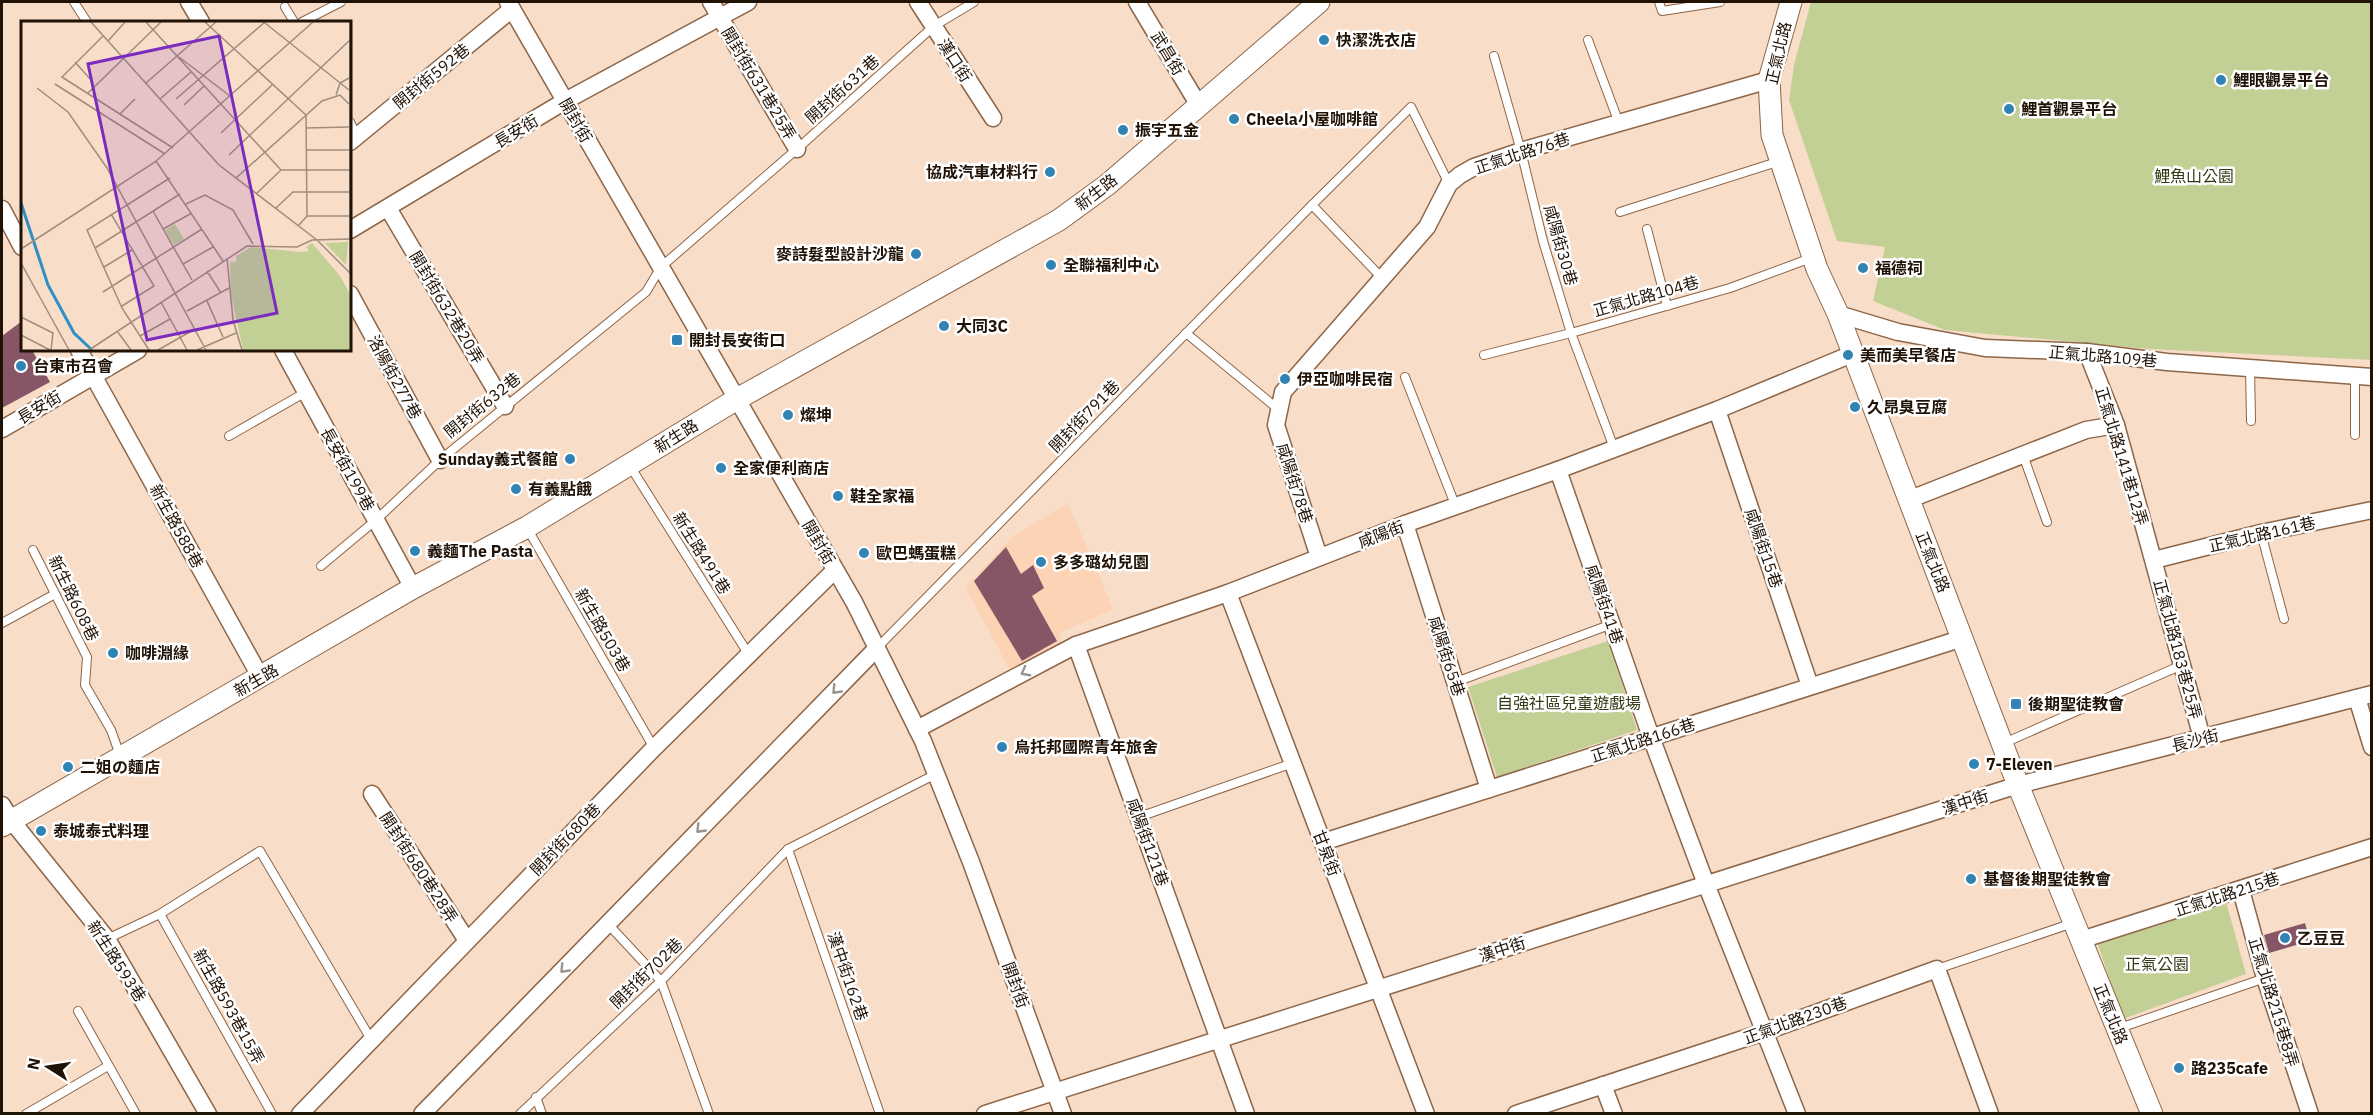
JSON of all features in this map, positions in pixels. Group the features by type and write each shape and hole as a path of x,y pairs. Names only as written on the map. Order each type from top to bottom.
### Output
{"street":[{"path":"189,2 200,21"},
{"name":"開封街631巷25弄","path":"711,2 797,149"},
{"name":"長安街","path":"351,229 565,101 748,2"},
{"name":"漢口街","path":"918,2 993,118"},
{"name":"武昌街","path":"1137,2 1198,104"},
{"name":"新生路","path":"5,817 121,759 413,588 526,527 630,466 736,399 1059,220 1107,185 1198,104 1319,2"},
{"name":"正氣北路","path":"1791,2 1769,80 1772,135 1813,257 1838,314 2018,785 2116,1030 2152,1113"},
{"name":"開封街","path":"514,4 565,101 854,602 877,648 917,729 936,774 1064,1113"},
{"name":"開封街592巷","path":"352,133 514,4"},
{"name":"正氣北路76巷","path":"1278,409 1283,392 1292,379 1427,227 1449,184 1474,167 1521,151 1769,80"},
{"name":"開封街632巷20弄","path":"388,208 505,406"},
{"path":"2,209 21,245"},
{"name":"洛陽街277巷","path":"351,296 440,460"},
{"name":"正氣北路109巷","path":"1838,314 1898,332 1985,348 2087,352 2167,362 2363,377"},
{"name":"新生路588巷","path":"80,351 261,678"},
{"path":"93,375 113,351"},
{"name":"長安街","path":"2,429 136,351"},
{"name":"長安街199巷","path":"284,351 413,588"},
{"name":"正氣北路141巷12弄","path":"2087,352 2116,425 2154,560"},
{"name":"咸陽街","path":"917,729 1076,645 1228,593 1405,524 1558,470 1717,410 1852,354"},
{"name":"咸陽街78巷","path":"1278,409 1276,425 1319,557"},
{"name":"咸陽街15巷","path":"1717,410 1810,686"},
{"path":"1908,500 2086,430 2116,425"},
{"name":"咸陽街41巷","path":"1558,470 1706,884 1797,1113"},
{"name":"正氣北路161巷","path":"2154,560 2261,533 2371,515"},
{"name":"咸陽街65巷","path":"1405,524 1490,789"},
{"name":"正氣北路183巷25弄","path":"2154,560 2202,738"},
{"name":"開封街680巷","path":"300,1113 654,747 835,570"},
{"name":"甘泉街","path":"1228,593 1426,1113"},
{"name":"正氣北路166巷","path":"1323,842 1963,638"},
{"name":"咸陽街121巷","path":"1076,645 1245,1113"},
{"path":"422,1113 877,648"},
{"path":"2364,696 2372,747"},
{"name":"長沙街","path":"2018,785 2364,696"},
{"name":"漢中街","path":"985,1113 2018,785"},
{"name":"開封街680巷28弄","path":"372,794 466,939"},
{"name":"新生路593巷","path":"5,817 107,939 208,1113"},
{"name":"正氣北路215巷","path":"2078,931 2241,890 2372,847"},
{"name":"正氣北路215巷8弄","path":"2241,890 2265,978 2310,1113"},
{"path":"1937,969 1990,1113"},
{"name":"正氣北路230巷","path":"1515,1113 1764,1032 1937,969"},
{"path":"1603,1085 1614,1113"}],"lane":[{"path":"74,2 86,21"},
{"path":"304,21 341,2"},
{"name":"開封街631巷","path":"661,267 934,26 974,2"},
{"path":"1659,2 1662,11 1720,2"},
{"path":"285,7 293,21"},
{"path":"1588,40 1619,123"},
{"name":"咸陽街30巷","path":"1494,56 1543,241 1571,333 1614,448"},
{"name":"開封街791巷","path":"877,648 1311,205 1411,107 1449,184"},
{"path":"1620,212 1781,161"},
{"path":"1311,205 1382,278"},
{"path":"1647,229 1667,306"},
{"name":"正氣北路104巷","path":"1484,355 1730,288 1813,257"},
{"name":"開封街632巷","path":"321,566 376,520 440,460 646,292 661,267"},
{"path":"1186,333 1278,409"},
{"path":"2250,367 2252,421"},
{"path":"1405,377 1456,507"},
{"path":"2355,435 2363,377"},
{"path":"229,436 306,392"},
{"path":"2024,455 2047,522"},
{"name":"新生路491巷","path":"630,466 749,655"},
{"name":"新生路503巷","path":"526,527 654,747"},
{"path":"2261,533 2284,619"},
{"name":"新生路608巷","path":"33,550 87,657 85,685 111,730 121,759"},
{"path":"2,623 55,594"},
{"path":"1456,682 1612,624"},
{"path":"2003,744 2182,665"},
{"path":"1139,817 1293,763"},
{"name":"開封街702巷","path":"520,1113 661,981 788,849 936,774"},
{"name":"漢中街162巷","path":"788,849 880,1113"},
{"path":"107,939 160,914 260,851 372,1041"},
{"name":"新生路593巷15弄","path":"160,914 272,1113"},
{"path":"608,924 661,981 709,1113"},
{"name":"正氣北路230巷","path":"1937,969 2078,931"},
{"path":"2116,1030 2265,978"},
{"path":"78,1011 136,1113"},
{"path":"26,1113 108,1066"},
{"path":"536,1097 542,1113"}],"shaded area":[{"name":"多多璐幼兒園","path":"1068,503 1113,609 1060,633 1061,644 1010,670 965,587 1012,537"}],"green space":[{"name":"鯉魚山公園","path":"1811,2 2371,2 2371,360 2150,349 1945,330 1873,301 1885,247 1837,241 1789,100 1794,65"},
{"name":"自強社區兒童遊戲場","path":"1608,641 1637,730 1497,777 1468,687"},
{"name":"正氣公園","path":"2225,898 2246,974 2123,1019 2097,942"}],"building":[{"name":"台東市召會","path":"21,322 21,351 33,351 50,382 2,408 2,336"},
{"name":"多多璐幼兒園","path":"1006,547 1021,574 1033,565 1044,588 1032,596 1057,641 1022,661 974,581"},
{"name":"乙豆豆","path":"2305,923 2310,941 2269,953 2264,935"}],"place":[{"name":"快潔洗衣店","path":"1324,40"},
{"name":"鯉眼觀景平台","path":"2221,80"},
{"name":"鯉首觀景平台","path":"2009,109"},
{"name":"Cheela小屋咖啡館","path":"1234,119"},
{"name":"振宇五金","path":"1123,130"},
{"name":"協成汽車材料行","path":"1050,172"},
{"name":"麥詩髮型設計沙龍","path":"916,254"},
{"name":"全聯福利中心","path":"1051,265"},
{"name":"福德祠","path":"1863,268"},
{"name":"大同3C","path":"944,326"},
{"name":"開封長安街口","path":"677,340"},
{"name":"美而美早餐店","path":"1848,355"},
{"name":"台東市召會","path":"21,366"},
{"name":"伊亞咖啡民宿","path":"1285,379"},
{"name":"久昂臭豆腐","path":"1855,407"},
{"name":"燦坤","path":"788,415"},
{"name":"Sunday義式餐館","path":"570,459"},
{"name":"全家便利商店","path":"721,468"},
{"name":"有義點餓","path":"516,489"},
{"name":"鞋全家福","path":"838,496"},
{"name":"義麵The Pasta","path":"415,551"},
{"name":"歐巴螞蛋糕","path":"864,553"},
{"name":"多多璐幼兒園","path":"1041,562"},
{"name":"咖啡淵緣","path":"113,653"},
{"name":"後期聖徒教會","path":"2016,704"},
{"name":"烏托邦國際青年旅舍","path":"1002,747"},
{"name":"7-Eleven","path":"1974,764"},
{"name":"二姐の麵店","path":"68,767"},
{"name":"泰城泰式料理","path":"41,831"},
{"name":"基督後期聖徒教會","path":"1971,879"},
{"name":"乙豆豆","path":"2285,938"},
{"name":"路235cafe","path":"2179,1068"}]}
